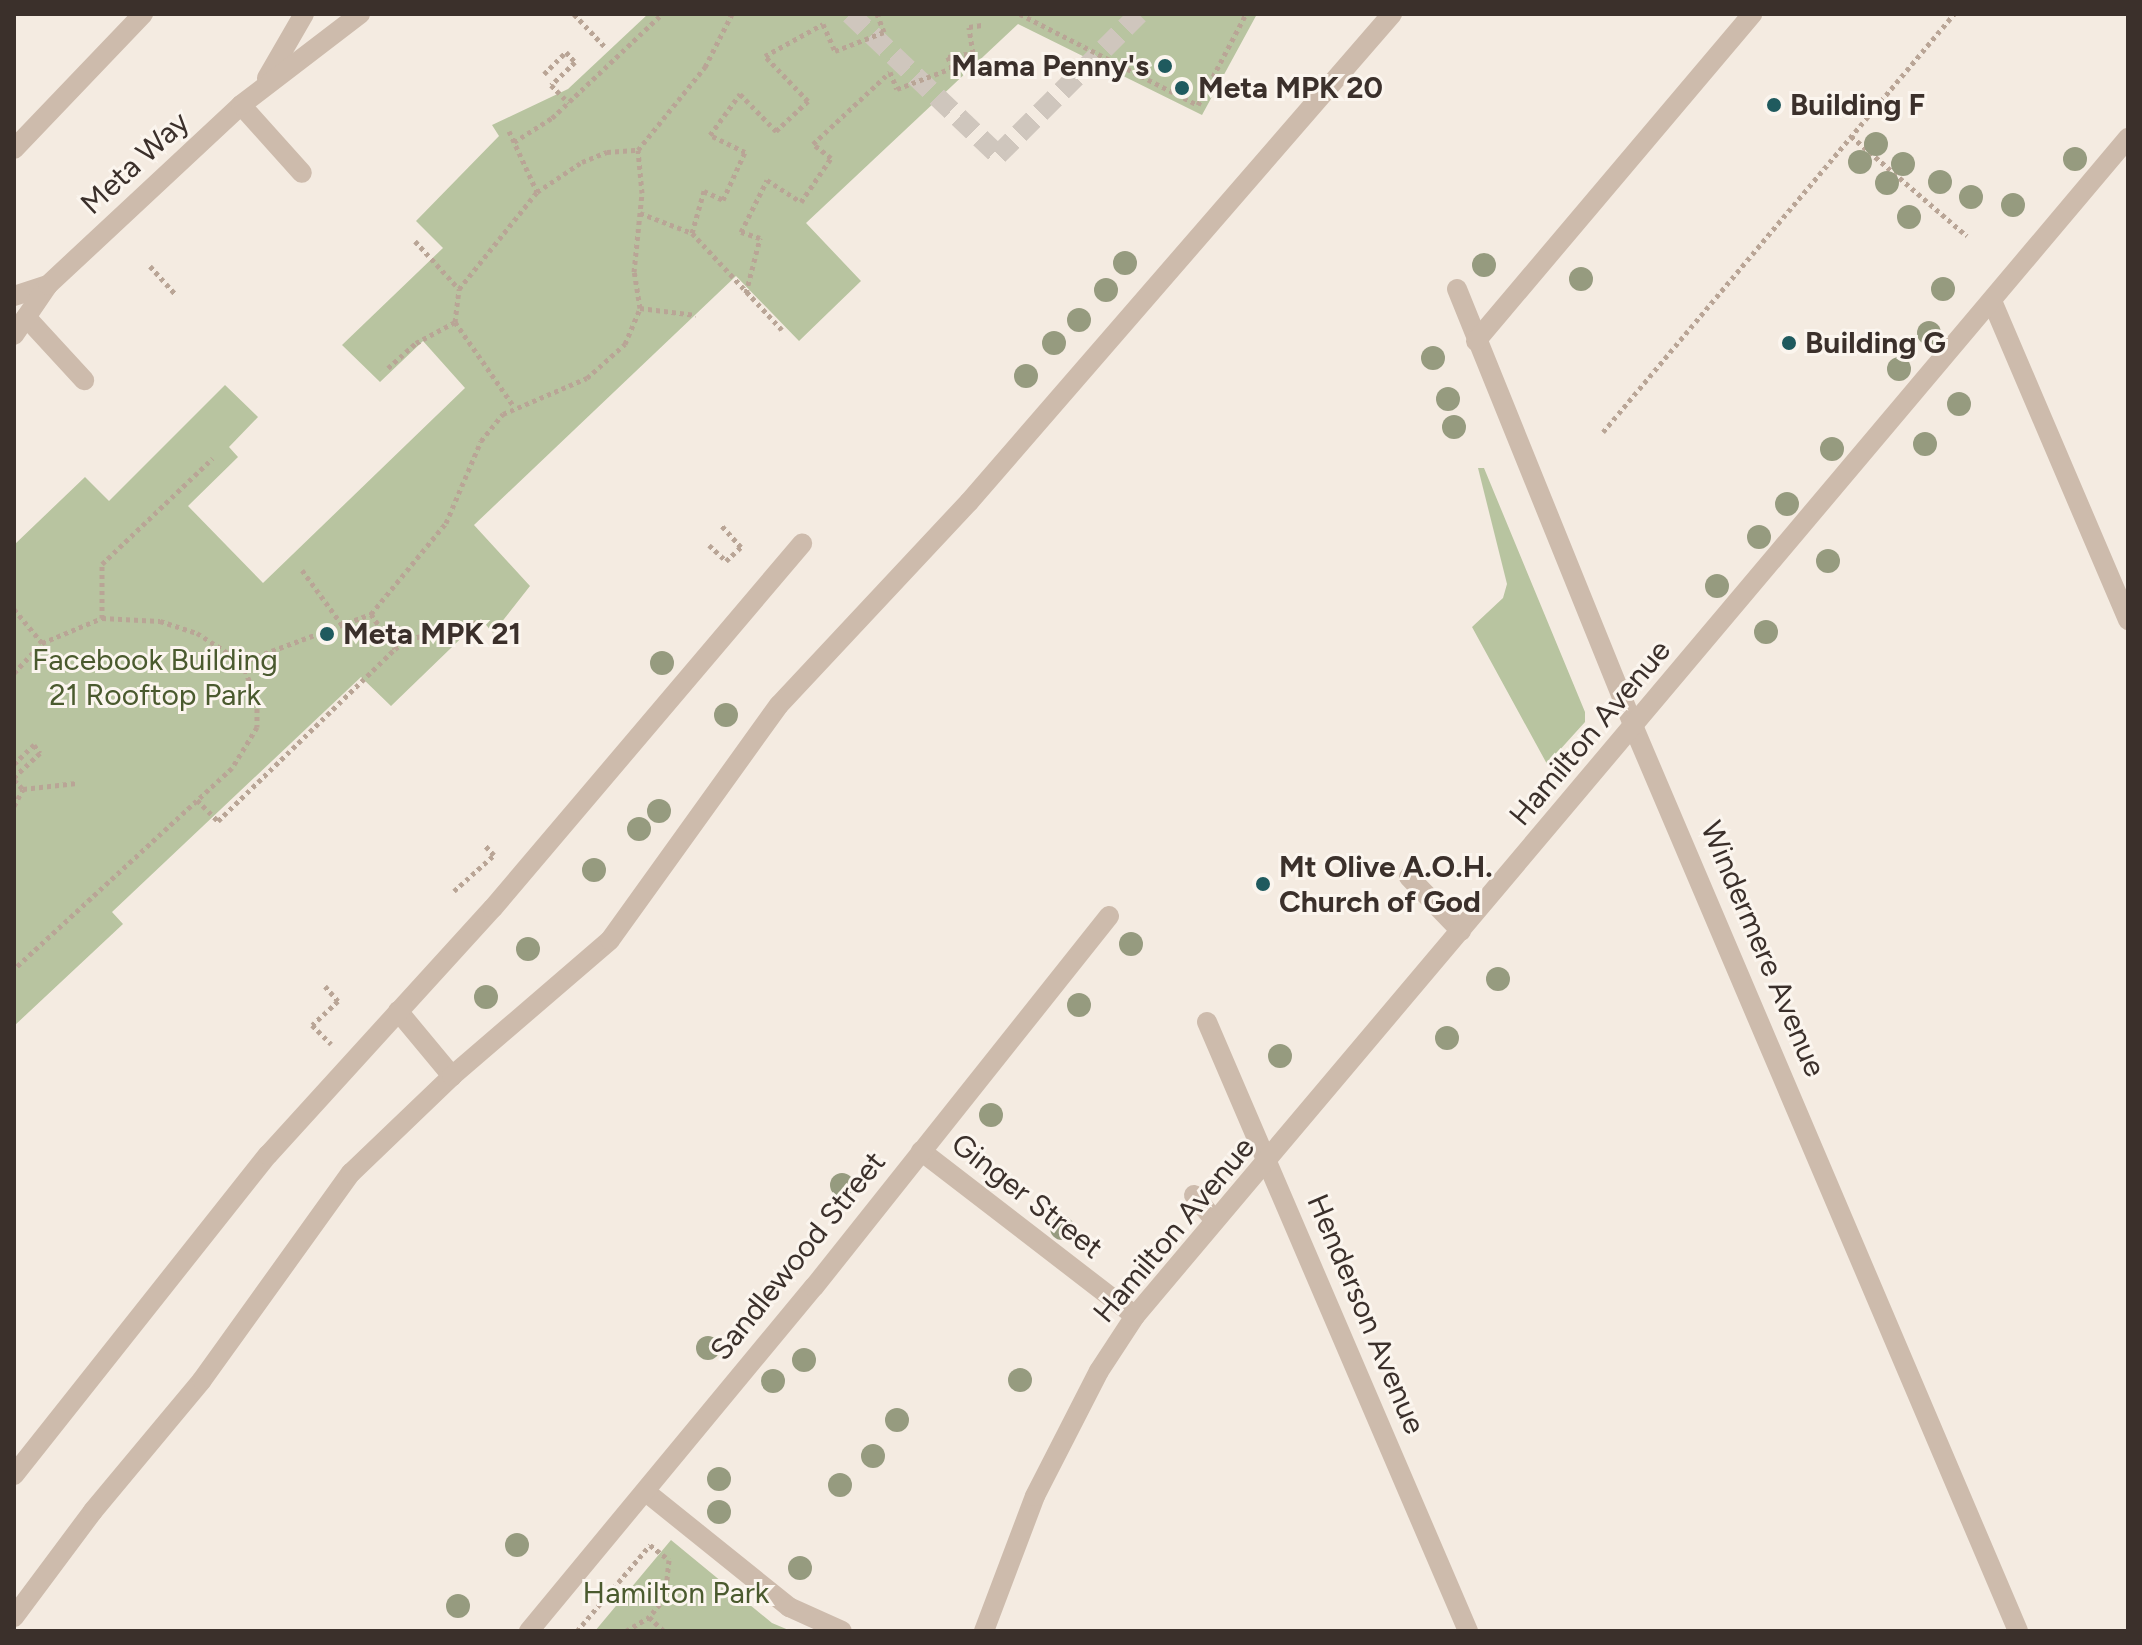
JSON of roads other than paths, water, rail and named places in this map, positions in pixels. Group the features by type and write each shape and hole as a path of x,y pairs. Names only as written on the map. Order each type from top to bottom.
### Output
{"street":[{"path":"14,149 143,14"},
{"name":"Meta Way","path":"263,85 304,14"},
{"name":"Meta Way","path":"14,335 48,285 241,105 263,85 360,14"},
{"path":"14,1617 211,1369 351,1173 452,1076 610,940 779,705 969,502 1392,14"},
{"path":"1476,341 1752,14"},
{"path":"241,105 302,173"},
{"name":"Hamilton Avenue","path":"984,1631 1035,1496 1099,1371 1135,1316 1634,728 2128,138"},
{"name":"Meta Way","path":"14,296 48,285"},
{"name":"Windermere Avenue","path":"1457,289 1634,728 2018,1631"},
{"path":"1992,301 2128,620"},
{"path":"26,317 84,380"},
{"path":"14,1475 268,1155 493,908 802,543"},
{"path":"1409,877 1461,931"},
{"name":"Sandlewood Street","path":"529,1631 646,1492 1109,916"},
{"path":"398,1011 452,1076"},
{"name":"Henderson Avenue","path":"1207,1022 1468,1631"},
{"name":"Ginger Street","path":"921,1151 1135,1316"},
{"path":"1194,1195 1214,1220"},
{"path":"646,1492 789,1607 842,1631"}],"tunnel":[{"path":"850,14 998,155 1139,14"}],"place":[{"name":"Mama Penny's","path":"1165,66"},
{"name":"Meta MPK 20","path":"1182,88"},
{"name":"Building F","path":"1774,105"},
{"name":"Building G","path":"1789,343"},
{"name":"Meta MPK 21","path":"327,634"},
{"name":"Mt Olive A.O.H. Church of God","path":"1263,884"}],"park label":[{"name":"Facebook Building 21 Rooftop Park","path":"155,677"},
{"name":"Hamilton Park","path":"676,1593"}]}
